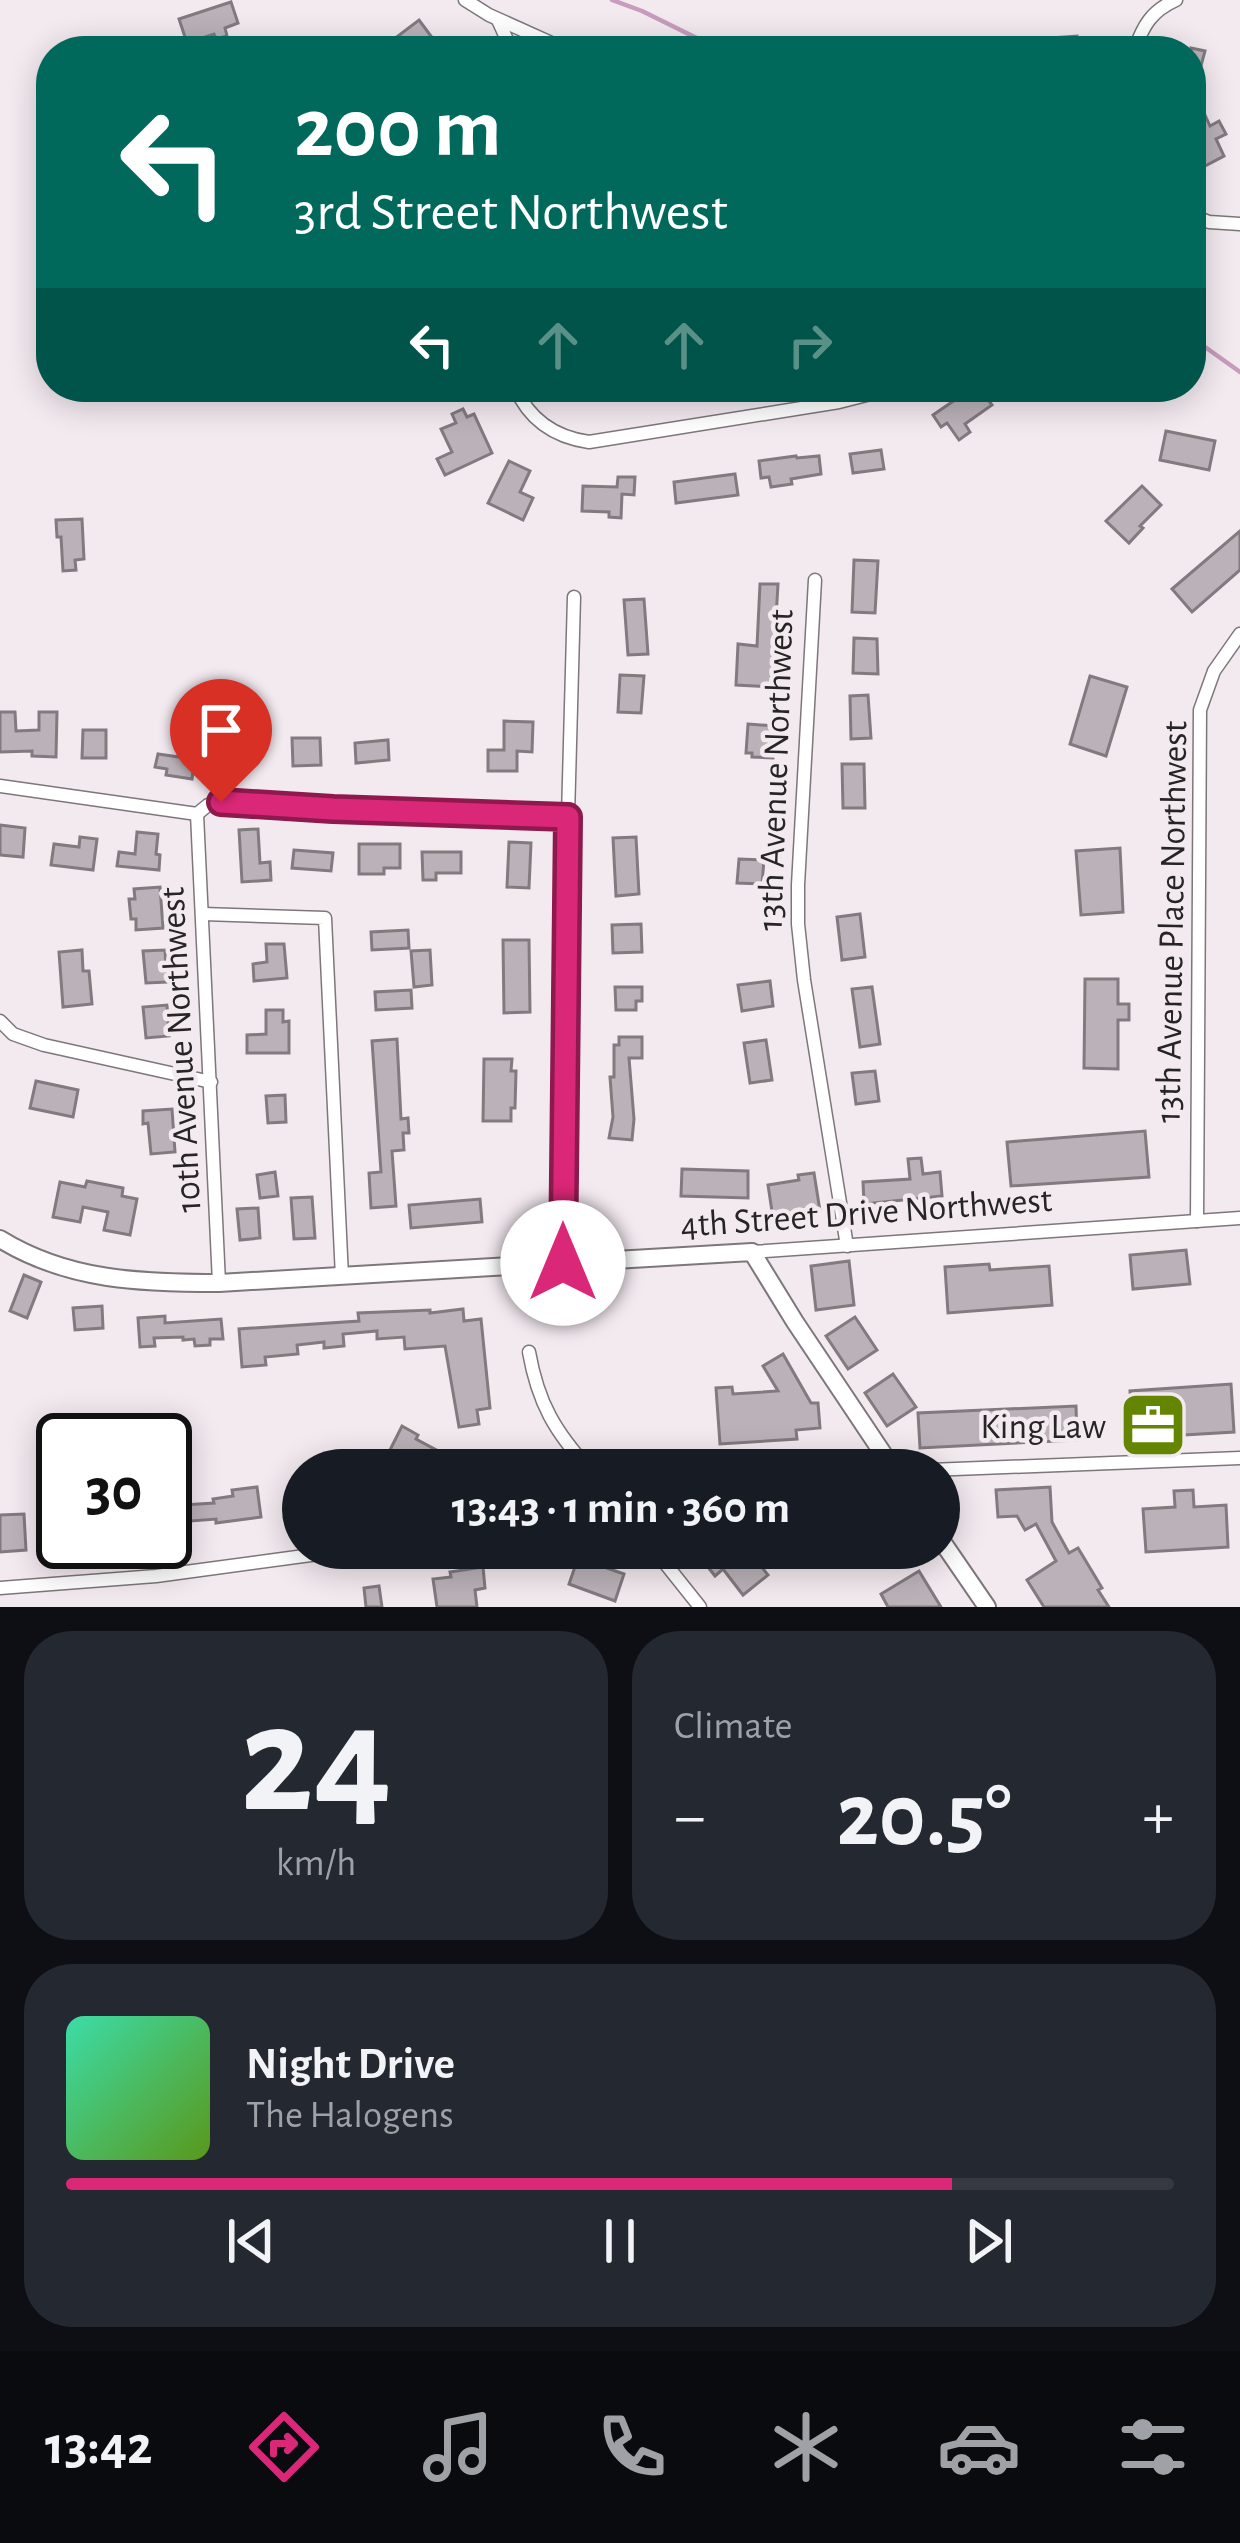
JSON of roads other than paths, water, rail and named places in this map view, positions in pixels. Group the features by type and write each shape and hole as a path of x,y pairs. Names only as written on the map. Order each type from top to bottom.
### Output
{"main road":[{"name":"4th Street Drive Northwest","path":"0,1239 89,1275 145,1283 342,1277 752,1252"},
{"path":"752,1252 882,1449"},
{"path":"960,1568 987,1607"}],"street":[{"path":"464,0 535,36"},
{"path":"1140,36 1160,7 1176,0"},
{"path":"497,19 505,36"},
{"path":"1206,221 1240,224"},
{"path":"523,402 542,425 564,437 589,442 836,402"},
{"name":"13th Avenue Northwest","path":"815,580 798,924 847,1246"},
{"path":"563,1263 574,597"},
{"name":"13th Avenue Place Northwest","path":"1197,1221 1200,710 1214,670 1240,634"},
{"path":"0,786 197,814 221,802 568,817"},
{"name":"10th Avenue Northwest","path":"197,814 220,1283"},
{"path":"203,914 325,918 342,1277"},
{"path":"0,1021 13,1034 44,1045 211,1082"},
{"name":"4th Street Drive Northwest","path":"752,1252 1240,1218"},
{"path":"529,1352 544,1409 572,1449"},
{"path":"960,1469 1240,1457"},
{"path":"0,1588 156,1576 282,1559"},
{"path":"669,1569 700,1607"}],"waterway":[{"path":"612,0 693,36"},
{"path":"1206,348 1240,372"}],"place":[{"name":"King Law","path":"1153,1425"}]}
